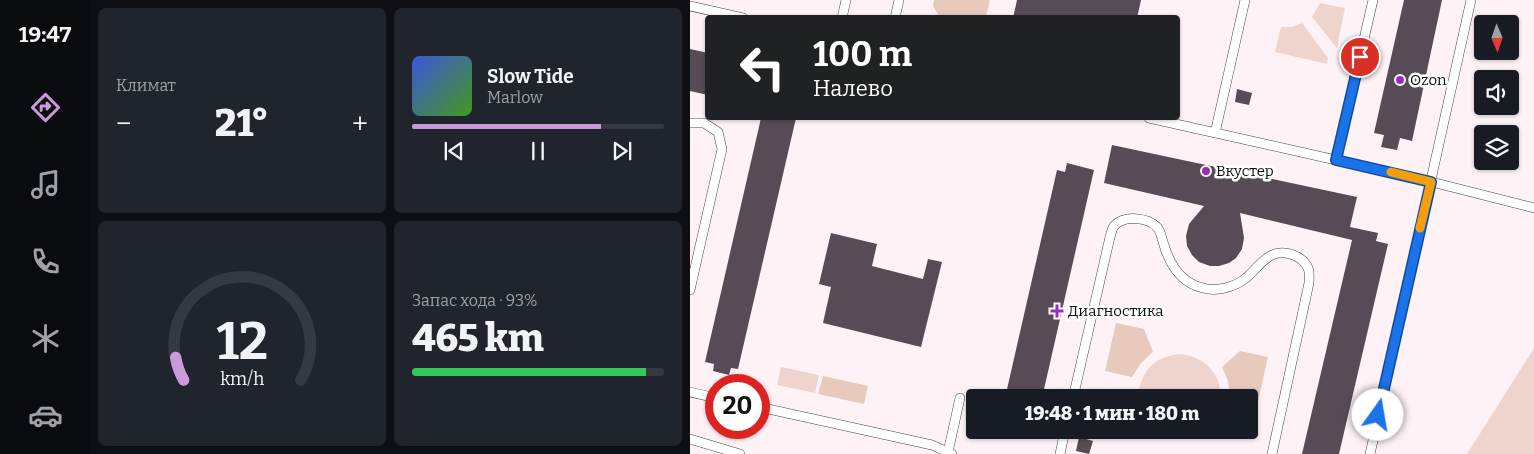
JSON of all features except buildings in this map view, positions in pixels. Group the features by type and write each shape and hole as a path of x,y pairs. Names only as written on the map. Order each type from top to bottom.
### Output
{"lane":[{"path":"843,15 846,0"},
{"path":"895,15 899,0"},
{"path":"1215,132 1245,0"},
{"path":"1336,160 1372,0"},
{"path":"1370,454 1471,0"},
{"path":"690,6 730,15"},
{"path":"1158,120 1431,182 1534,208"},
{"path":"690,123 704,124 718,132 722,149 690,290"},
{"path":"1075,389 1110,237 1115,226 1128,219 1143,220 1157,227 1169,262 1183,279 1203,288 1227,288 1246,279 1261,262 1273,254 1290,254 1306,264 1309,270 1309,284 1272,454"},
{"path":"690,392 705,395"},
{"path":"770,409 932,445 950,453 960,398"},
{"path":"690,439 740,454"},
{"path":"1060,454 1063,439"}],"shaded area":[{"path":"934,0 990,0 986,15 938,15 933,6"},
{"path":"1320,3 1345,8 1337,48 1312,17"},
{"path":"1302,23 1328,58 1327,64 1275,52 1281,27 1292,27"},
{"path":"1116,323 1144,329 1153,352 1141,363 1132,377 1105,371"},
{"path":"1534,348 1534,454 1467,454"},
{"path":"1240,351 1268,357 1258,402 1258,389 1229,389 1222,367"},
{"path":"1187,355 1202,361 1214,373 1220,389 1139,389 1145,373 1149,368 1154,363 1168,356"},
{"path":"781,367 819,375 815,393 777,385"},
{"path":"823,376 868,386 864,404 818,394"}],"slow traffic":[{"path":"1391,172 1431,182 1420,228"}],"place":[{"name":"Ozon","path":"1400,80"},
{"name":"Вкустер","path":"1206,171"},
{"name":"Диагностика","path":"1057,311"}],"route":[{"path":"1360,57 1336,160 1431,182 1378,415"}]}
